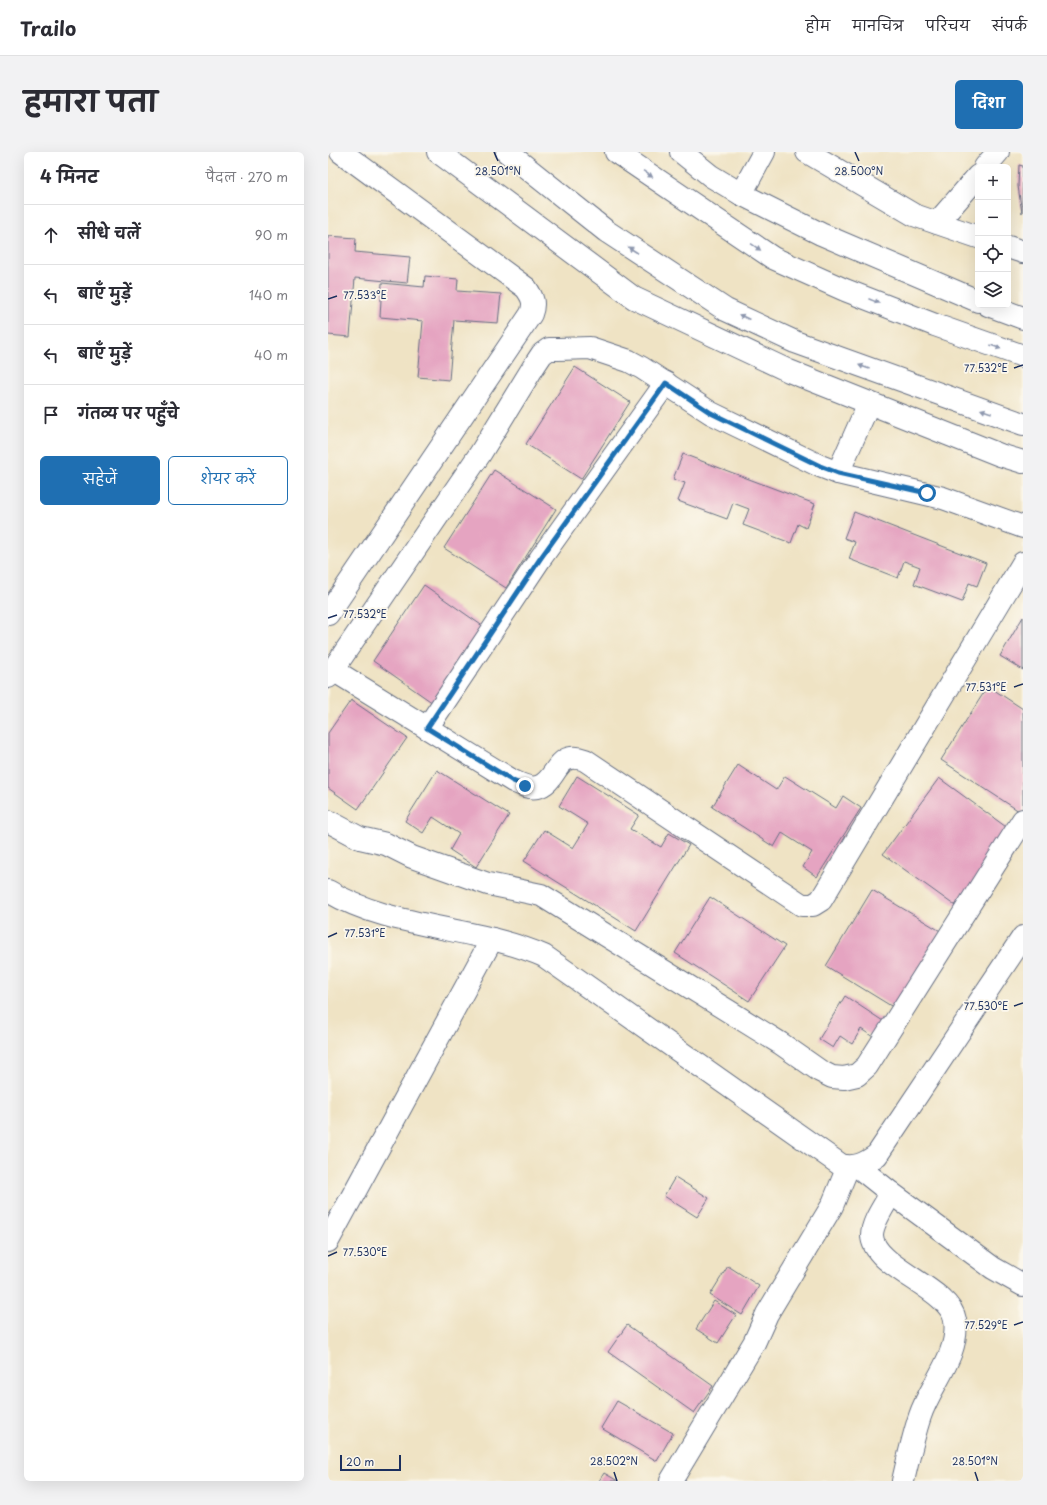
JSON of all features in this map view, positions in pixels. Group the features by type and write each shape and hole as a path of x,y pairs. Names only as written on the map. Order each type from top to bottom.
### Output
{"street":[{"path":"328,614 531,314 534,304 532,296 526,288 341,152"},
{"path":"438,152 634,298 789,371 1000,455 1023,462"},
{"path":"507,152 606,231 726,310 795,342 1023,424"},
{"path":"616,152 773,258 846,290 921,320 1023,356"},
{"path":"681,152 711,176 741,194 821,234 975,300"},
{"path":"741,194 764,152"},
{"path":"807,152 914,215 975,236"},
{"path":"988,164 998,152"},
{"path":"937,223 975,179"},
{"path":"1011,248 1023,252"},
{"path":"996,308 1023,318"},
{"path":"1023,527 943,498 838,473 711,413 666,383 629,361 590,348 549,350 542,354 480,454 331,673 427,728 513,781 525,786 536,788 544,784 561,762 568,758 585,760 802,905 813,905 821,900 1023,563"},
{"path":"427,728 540,559 666,383"},
{"path":"838,473 869,403"},
{"path":"328,821 360,838 386,844 412,857 488,884 540,895 780,1042 820,1071 832,1077 844,1078 857,1074 867,1066 1023,820"},
{"path":"328,891 366,910 492,938 522,947 544,956 841,1165 853,1166 868,1161 877,1155 1023,937"},
{"path":"328,1241 492,938"},
{"path":"853,1166 993,1268 1023,1285"},
{"path":"671,1481 754,1343 767,1314 832,1206 853,1166"},
{"path":"891,1194 876,1222 872,1235 875,1246 883,1256 938,1297 948,1307 955,1318 956,1336 952,1348 920,1416 903,1481"}],"building":[{"path":"1019,165 1023,166 1022,213 1018,186"},
{"path":"328,236 356,238 355,252 410,257 407,283 355,278 350,337 328,335"},
{"path":"425,276 458,279 457,291 501,294 498,323 454,320 449,380 418,377 423,321 380,317 382,283 424,287"},
{"path":"575,367 630,402 581,479 526,444"},
{"path":"683,454 815,504 806,528 798,524 791,543 743,525 749,509 733,503 727,519 678,501 685,483 673,479"},
{"path":"494,470 556,509 506,588 444,548"},
{"path":"854,512 986,563 977,586 969,583 962,602 914,584 920,567 904,561 898,578 849,559 855,542 844,538"},
{"path":"424,585 484,627 433,703 373,661"},
{"path":"1023,617 1023,670 1000,656"},
{"path":"988,686 1023,709 1022,813 941,760"},
{"path":"351,700 407,738 358,809 328,788 328,733"},
{"path":"738,765 776,790 785,776 836,808 843,796 861,808 817,877 803,867 812,852 782,833 774,847 712,807"},
{"path":"437,770 509,815 476,867 450,850 459,834 433,817 423,833 405,821"},
{"path":"577,776 639,815 630,829 661,847 669,833 689,845 636,931 524,861 544,830 573,848 588,824 559,806"},
{"path":"939,778 1013,832 958,908 883,854"},
{"path":"872,890 942,932 896,1009 826,966"},
{"path":"710,897 785,946 749,1001 675,953"},
{"path":"845,996 883,1021 873,1037 861,1029 852,1044 840,1036 833,1048 819,1039"},
{"path":"675,1177 709,1198 697,1217 664,1196"},
{"path":"728,1266 759,1286 742,1315 710,1295"},
{"path":"714,1301 736,1315 718,1343 696,1329"},
{"path":"627,1325 713,1386 694,1413 608,1352"},
{"path":"617,1401 673,1433 657,1461 601,1428"},
{"path":"604,1473 618,1481 599,1481"}],"route":[{"path":"525,786 513,781 427,728 540,559 666,383 711,413 820,466 838,473 927,493"}]}
